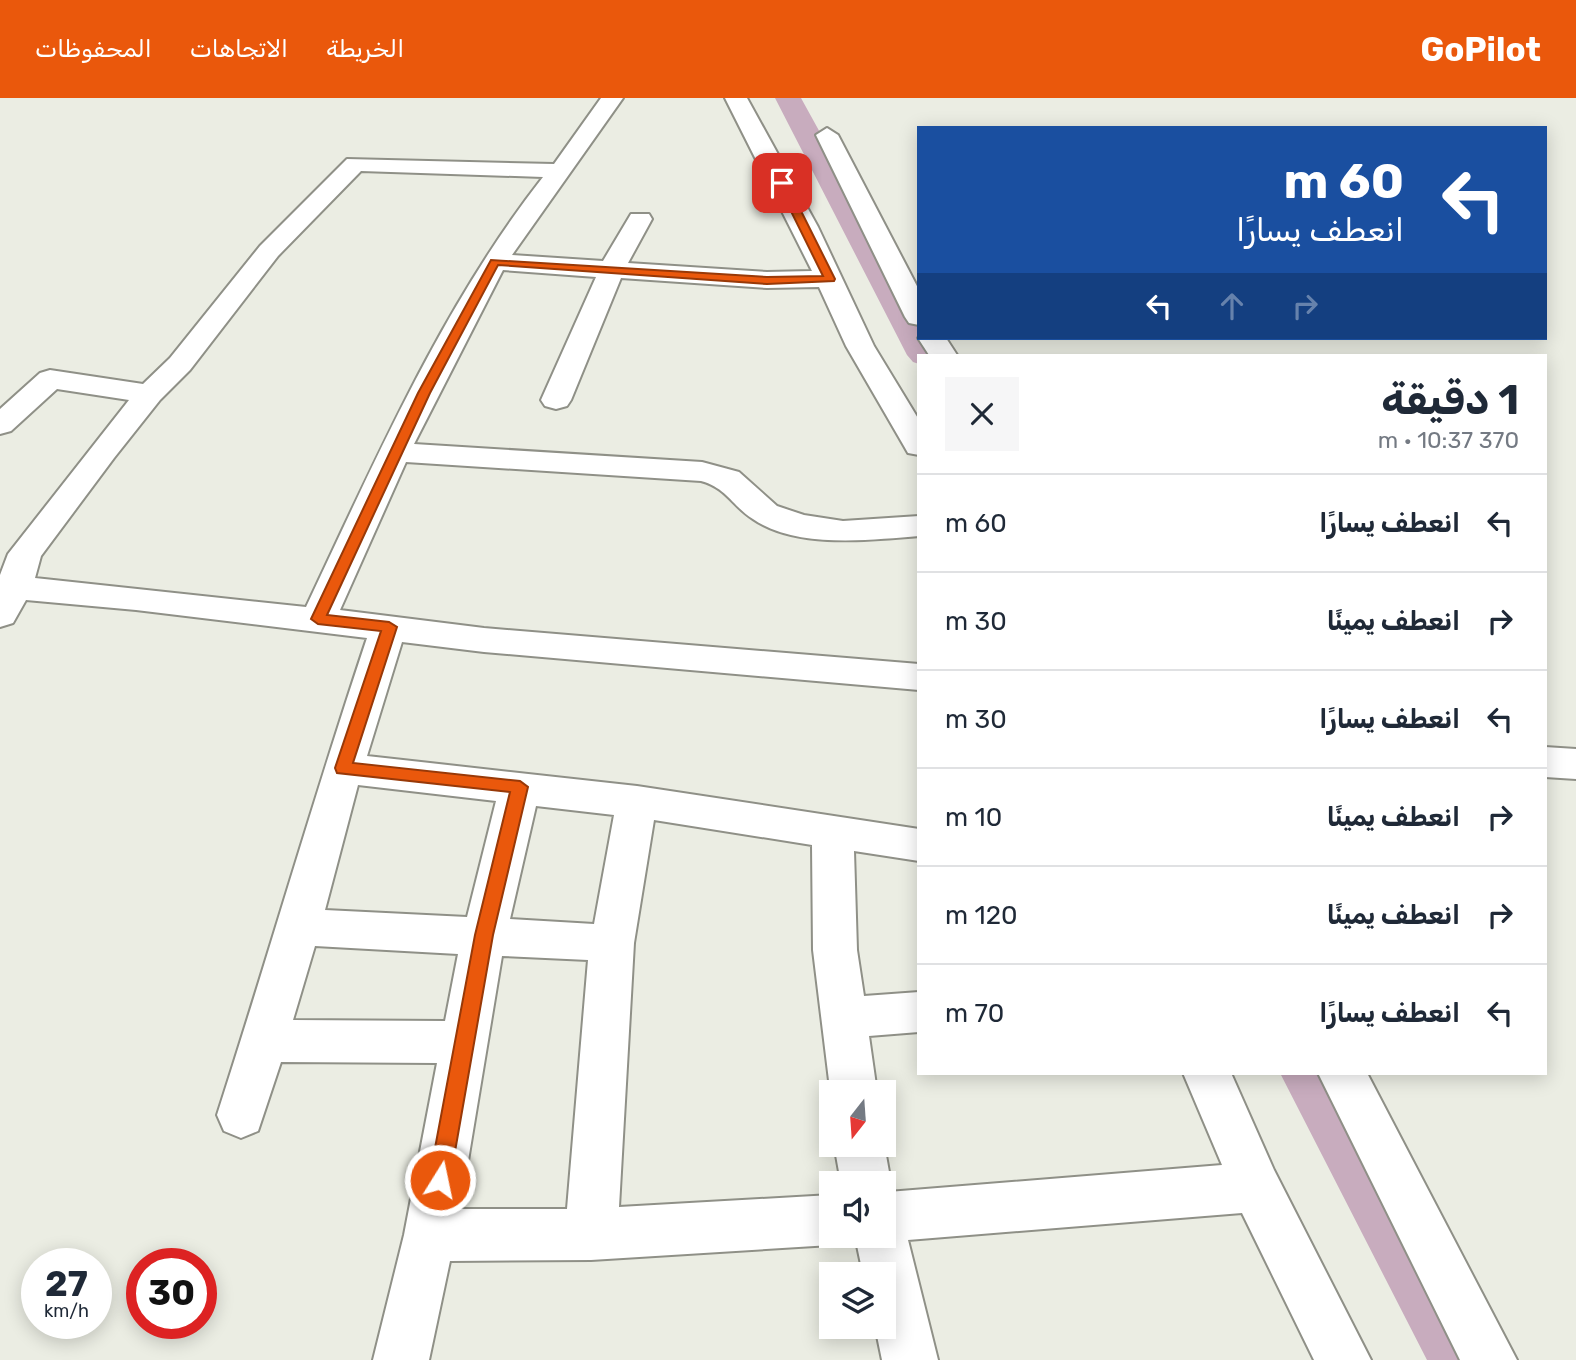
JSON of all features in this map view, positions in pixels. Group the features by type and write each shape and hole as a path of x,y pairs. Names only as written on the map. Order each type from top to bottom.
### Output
{"street":[{"path":"318,619 395,452 494,262 529,209 562,171 612,98"},
{"path":"736,98 830,279 860,346 917,443"},
{"path":"827,135 917,313"},
{"path":"562,171 355,164 270,251 180,364 150,394 25,554 5,596 318,619 484,640 917,677"},
{"path":"556,400 612,269 640,219"},
{"path":"494,262 767,280 830,279"},
{"path":"0,425 50,379 150,394"},
{"path":"395,452 702,472 728,479 765,513 798,525 843,532 917,526"},
{"path":"241,1115 299,927 343,768 389,627"},
{"path":"1547,762 1576,764"},
{"path":"343,768 637,802 917,845"},
{"path":"401,1360 430,1235 484,935 520,787"},
{"path":"591,1234 612,943 637,802"},
{"path":"833,834 835,950 852,1080"},
{"path":"299,927 612,943"},
{"path":"844,1018 917,1012"},
{"path":"263,1041 464,1042"},
{"path":"1208,1075 1256,1187 1343,1360"},
{"path":"1343,1075 1489,1360"},
{"path":"896,1216 1256,1187"},
{"path":"430,1235 591,1234 819,1221"},
{"path":"884,1248 910,1360"}],"waterway":[{"path":"788,98 917,340"},
{"path":"917,340 924,354"},
{"path":"1310,1075 1463,1360"}],"route":[{"path":"440,1180 484,935 520,787 343,768 389,627 318,619 424,393 494,262 767,280 830,279 782,183"}]}
